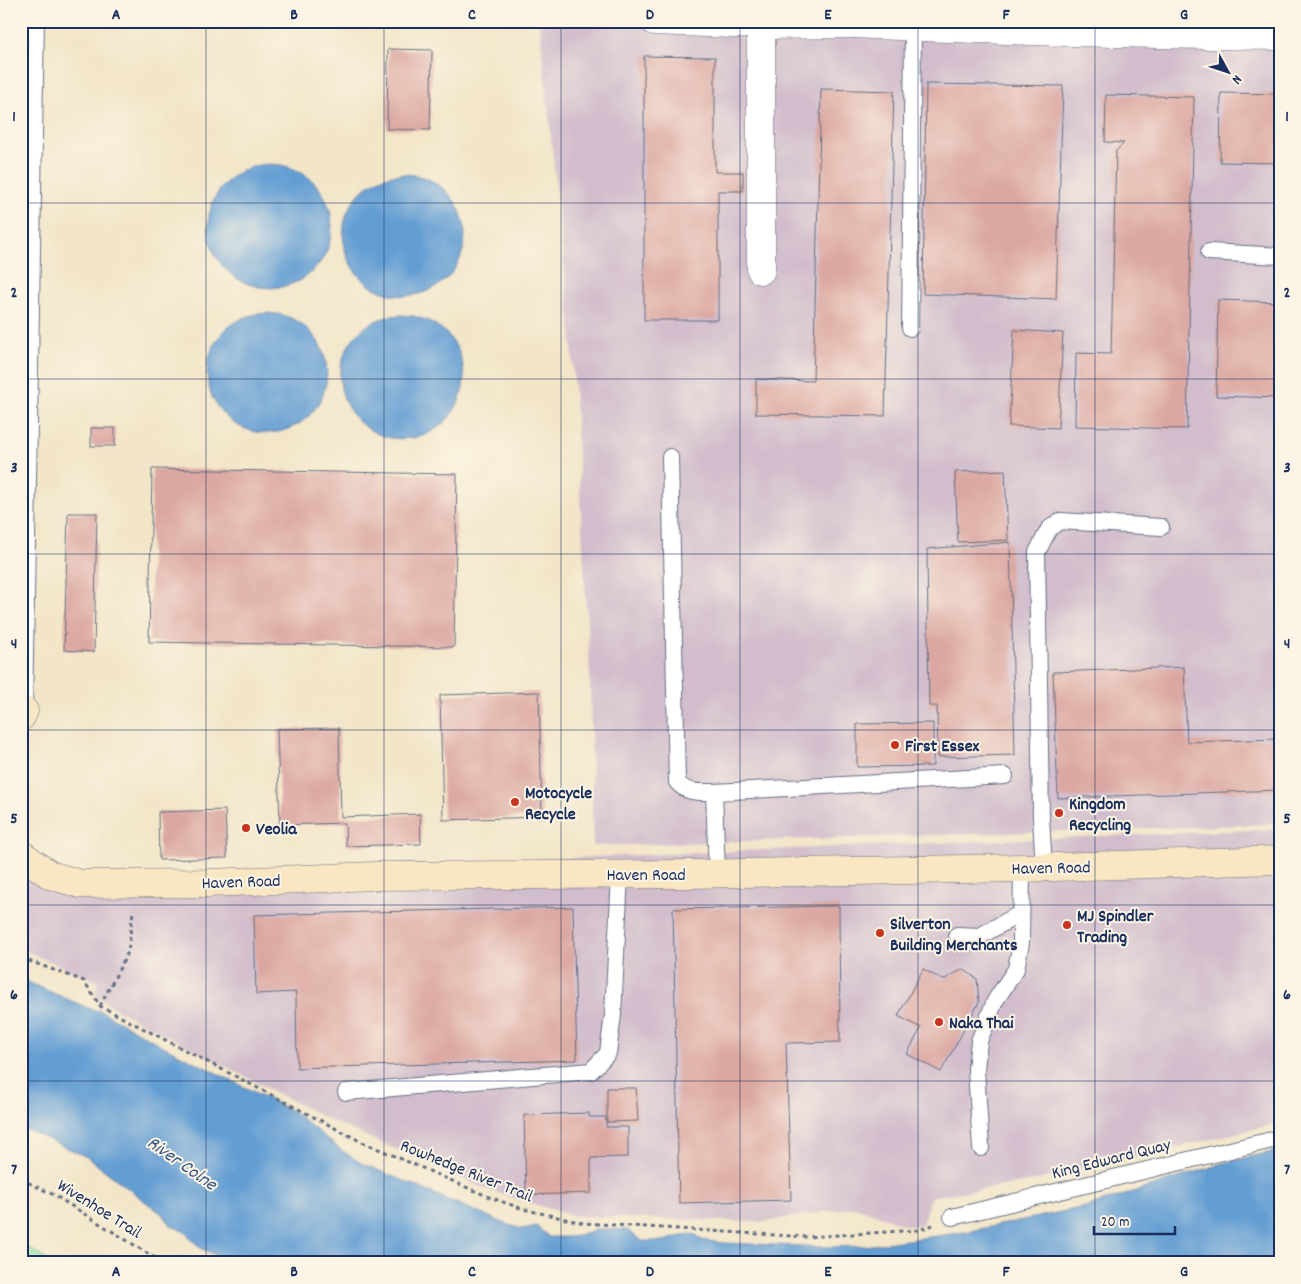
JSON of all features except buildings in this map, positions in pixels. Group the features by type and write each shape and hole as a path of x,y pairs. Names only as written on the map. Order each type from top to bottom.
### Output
{"street":[{"path":"654,21 761,25 855,22 913,27 1116,34 1230,28 1280,36"},
{"path":"761,25 761,270"},
{"name":"Haven Road","path":"21,854 50,875 80,884 374,876 717,874 1033,868 1280,860"}],"lane":[{"path":"22,714 36,21"},
{"path":"910,328 913,27"},
{"path":"1209,252 1280,256"},
{"path":"670,457 677,782 682,789 692,792 714,792 1005,776"},
{"path":"981,1148 976,1069 979,1042 995,1001 1016,969 1020,943 1021,913 1033,868 1041,818 1037,552 1049,529 1060,521 1162,527"},
{"path":"714,792 717,874"},
{"path":"346,1092 591,1071 608,1053 613,1015 620,874"},
{"path":"957,935 980,936 1021,913"},
{"name":"King Edward Quay","path":"952,1218 1280,1138"}],"path":[{"path":"100,1006 128,952 132,922 133,884"},
{"name":"Rowhedge River Trail","path":"21,958 84,981 100,1006 360,1141 489,1198 523,1209 584,1223 806,1237 919,1230 952,1218"},
{"name":"Wivenhoe Trail","path":"21,1179 54,1195 163,1263"}],"shaded area":[{"path":"539,21 1280,21 1280,824 593,846 590,676 571,329"},
{"path":"1280,829 1280,1123 1028,1182 931,1197 922,1224 908,1226 855,1207 763,1222 573,1216 486,1189 325,1118 117,1010 95,995 98,982 21,949 21,854 80,884 592,857"}],"green space":[{"path":"21,1244 23,1244 52,1263 21,1263"}],"water":[{"path":"270,164 294,169 305,174 314,182 322,191 327,202 332,226 327,250 322,261 314,270 305,278 294,283 270,288 246,283 235,278 226,270 218,261 213,250 208,226 213,202 218,191 226,182 235,174 246,169"},
{"path":"404,174 427,178 447,192 461,212 465,235 461,258 447,278 427,292 404,296 381,292 361,278 347,258 343,235 347,212 361,192 381,178"},
{"path":"267,313 279,314 290,318 300,323 309,331 317,340 322,350 326,361 326,385 322,396 317,406 309,415 300,423 290,428 279,432 267,433 255,432 244,428 234,423 225,415 217,406 212,396 208,385 207,373 208,361 212,350 217,340 225,331 234,323 244,318 255,314"},
{"path":"402,315 426,320 437,325 446,333 454,342 459,353 464,377 459,401 454,412 446,421 437,429 426,434 402,439 378,434 367,429 358,421 350,412 345,401 340,377 345,353 350,342 358,333 367,325 378,320"},
{"name":"River Colne","path":"21,979 95,1011 99,1010 163,1046 292,1111 341,1150 361,1163 506,1224 522,1229 536,1226 549,1237 572,1237 597,1229 610,1229 627,1230 642,1241 663,1241 689,1234 697,1235 702,1240 724,1243 828,1247 864,1246 965,1232 1090,1206 1227,1162 1280,1150 1280,1263 233,1263 200,1248 185,1232 172,1226 163,1215 87,1157 21,1127"}],"place":[{"name":"First Essex","path":"895,745"},
{"name":"Motocycle Recycle","path":"515,802"},
{"name":"Kingdom Recycling","path":"1059,813"},
{"name":"Veolia","path":"246,828"},
{"name":"MJ Spindler Trading","path":"1067,925"},
{"name":"Silverton Building Merchants","path":"880,933"},
{"name":"Naka Thai","path":"939,1022"}]}
